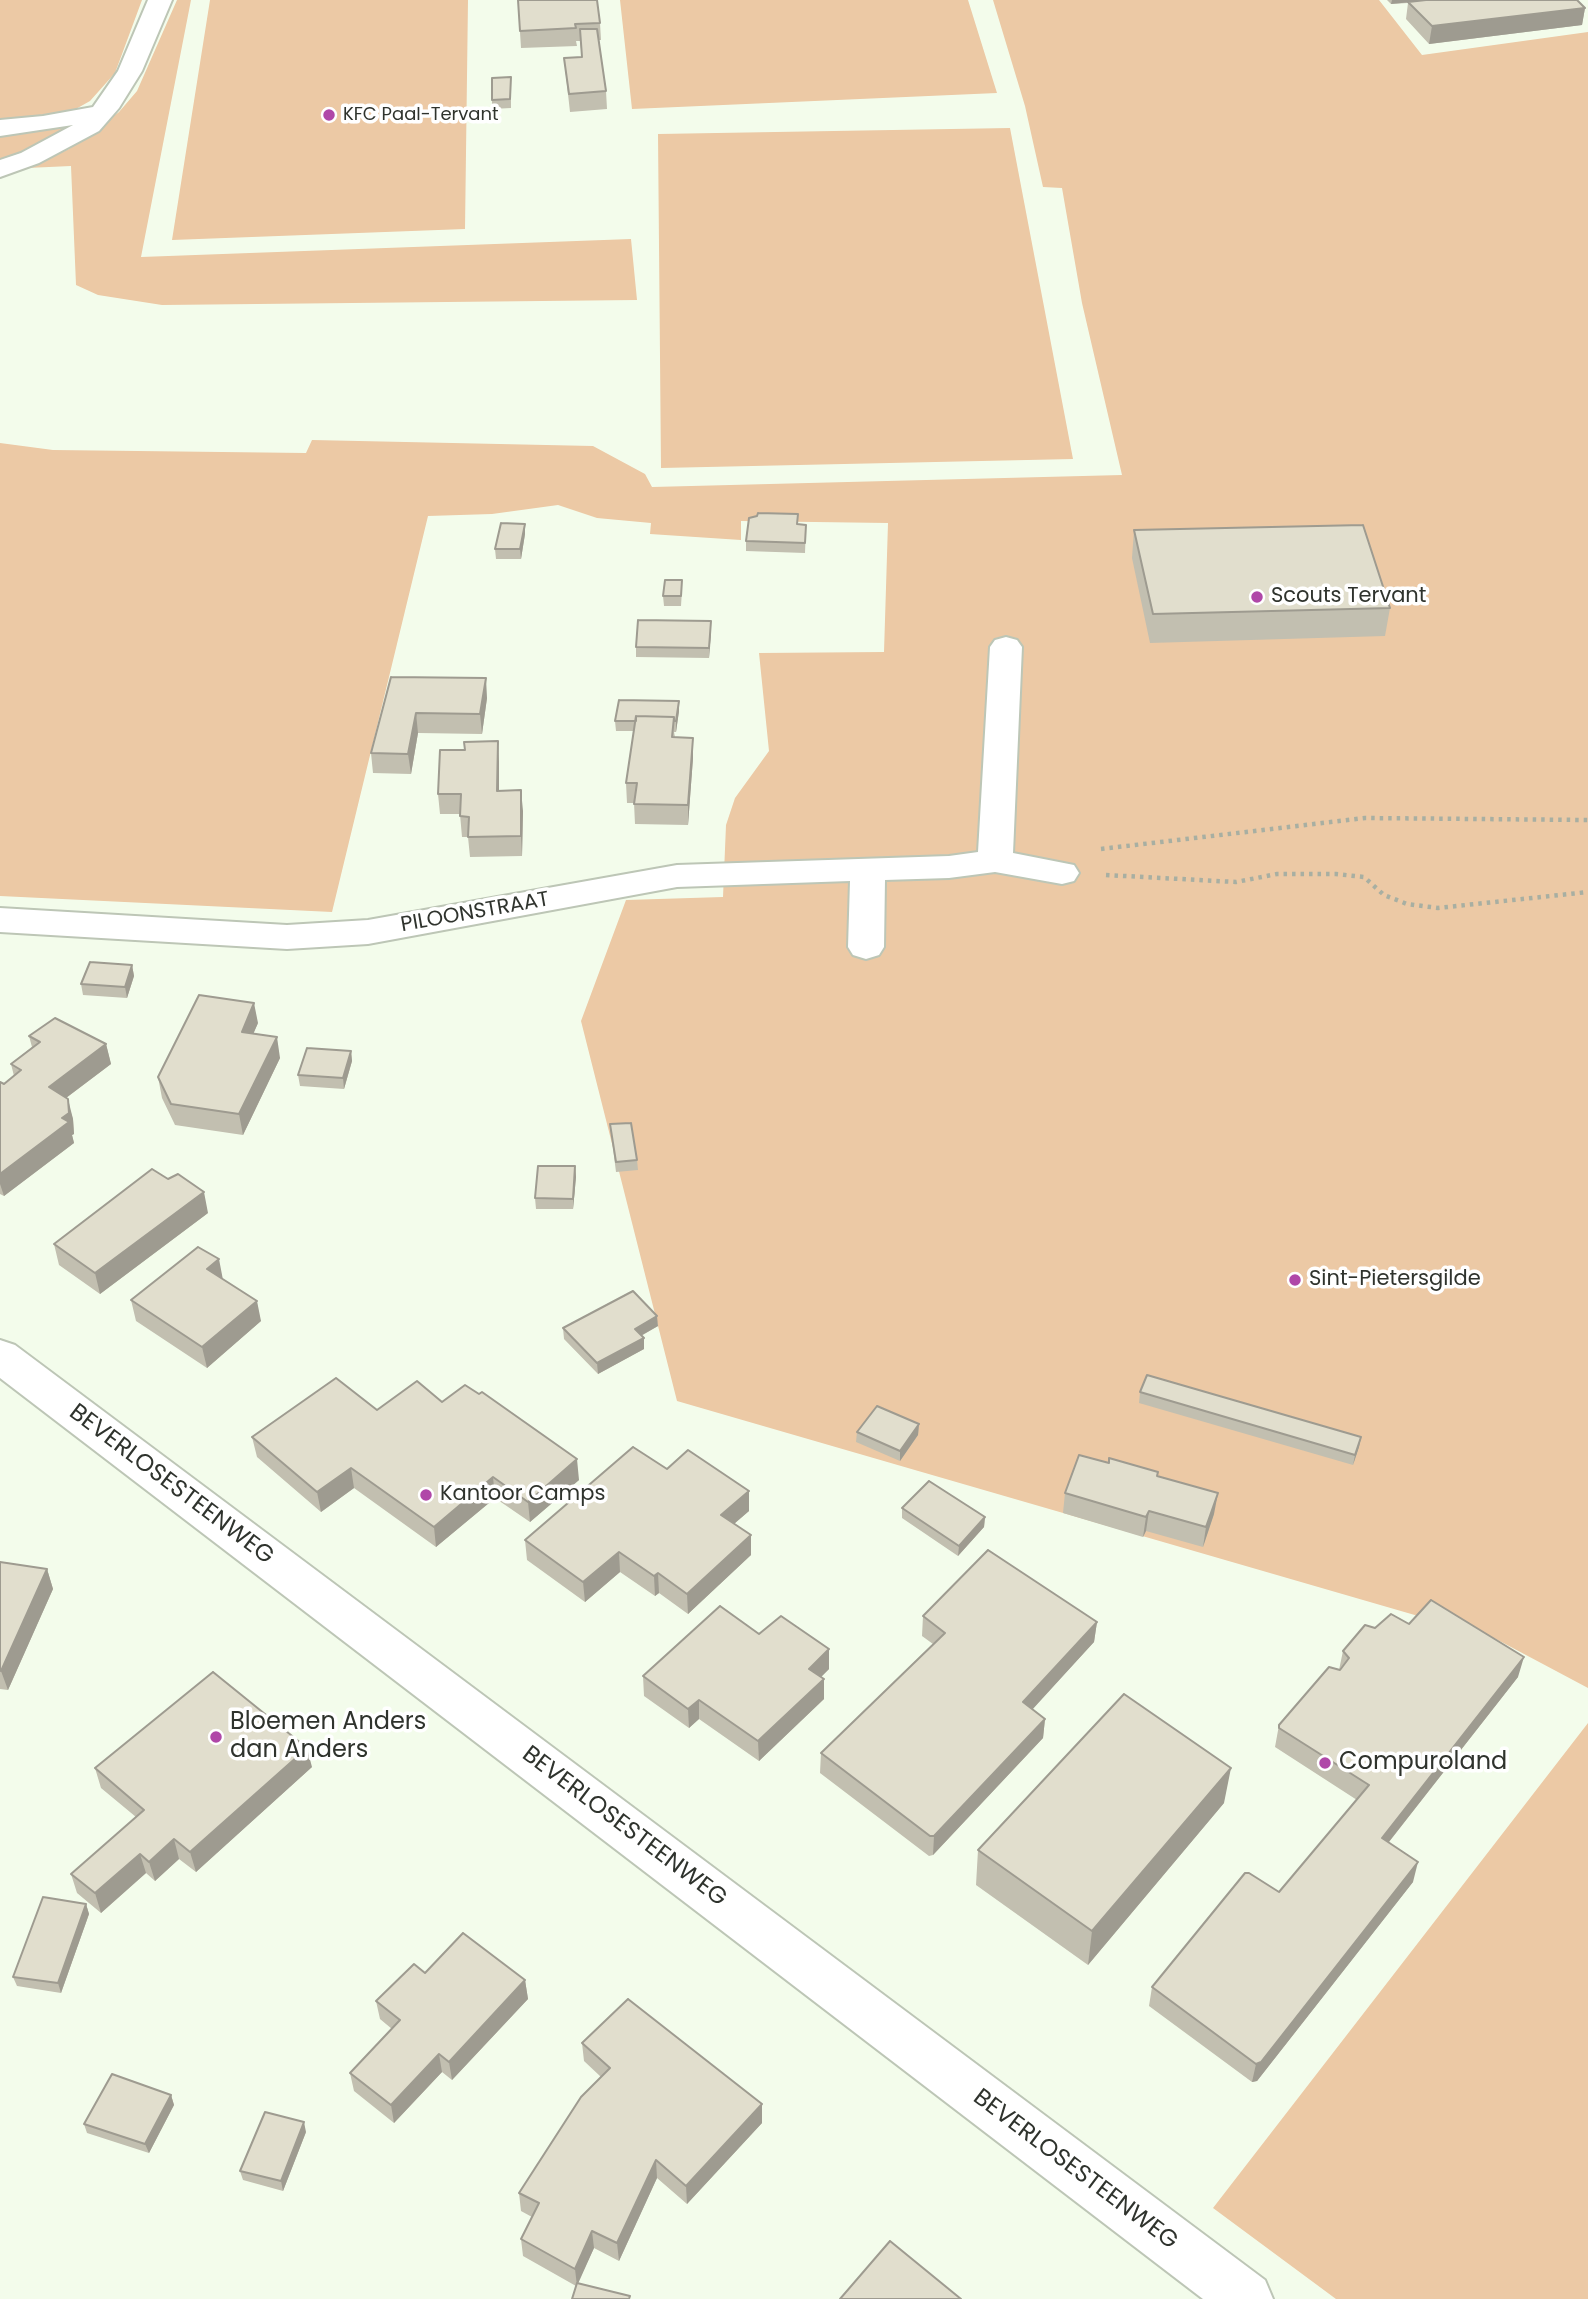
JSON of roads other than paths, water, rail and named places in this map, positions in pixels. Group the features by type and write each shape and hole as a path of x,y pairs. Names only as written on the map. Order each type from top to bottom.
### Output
{"street":[{"path":"0,169 64,142 90,126 110,103 130,71 160,0"},
{"path":"0,128 83,117 110,103"},
{"path":"995,861 1006,647"},
{"name":"PILOONSTRAAT","path":"0,920 287,937 368,932 677,876 949,867 995,861 1062,873"},
{"path":"866,947 868,869"},
{"name":"BEVERLOSESTEENWEG","path":"0,1356 1246,2299"}],"place":[{"name":"KFC Paal-Tervant","path":"329,115"},
{"name":"Scouts Tervant","path":"1257,597"},
{"name":"Sint-Pietersgilde","path":"1295,1280"},
{"name":"Kantoor Camps","path":"426,1495"},
{"name":"Bloemen Anders dan Anders","path":"216,1737"},
{"name":"Compuroland","path":"1325,1763"}]}
